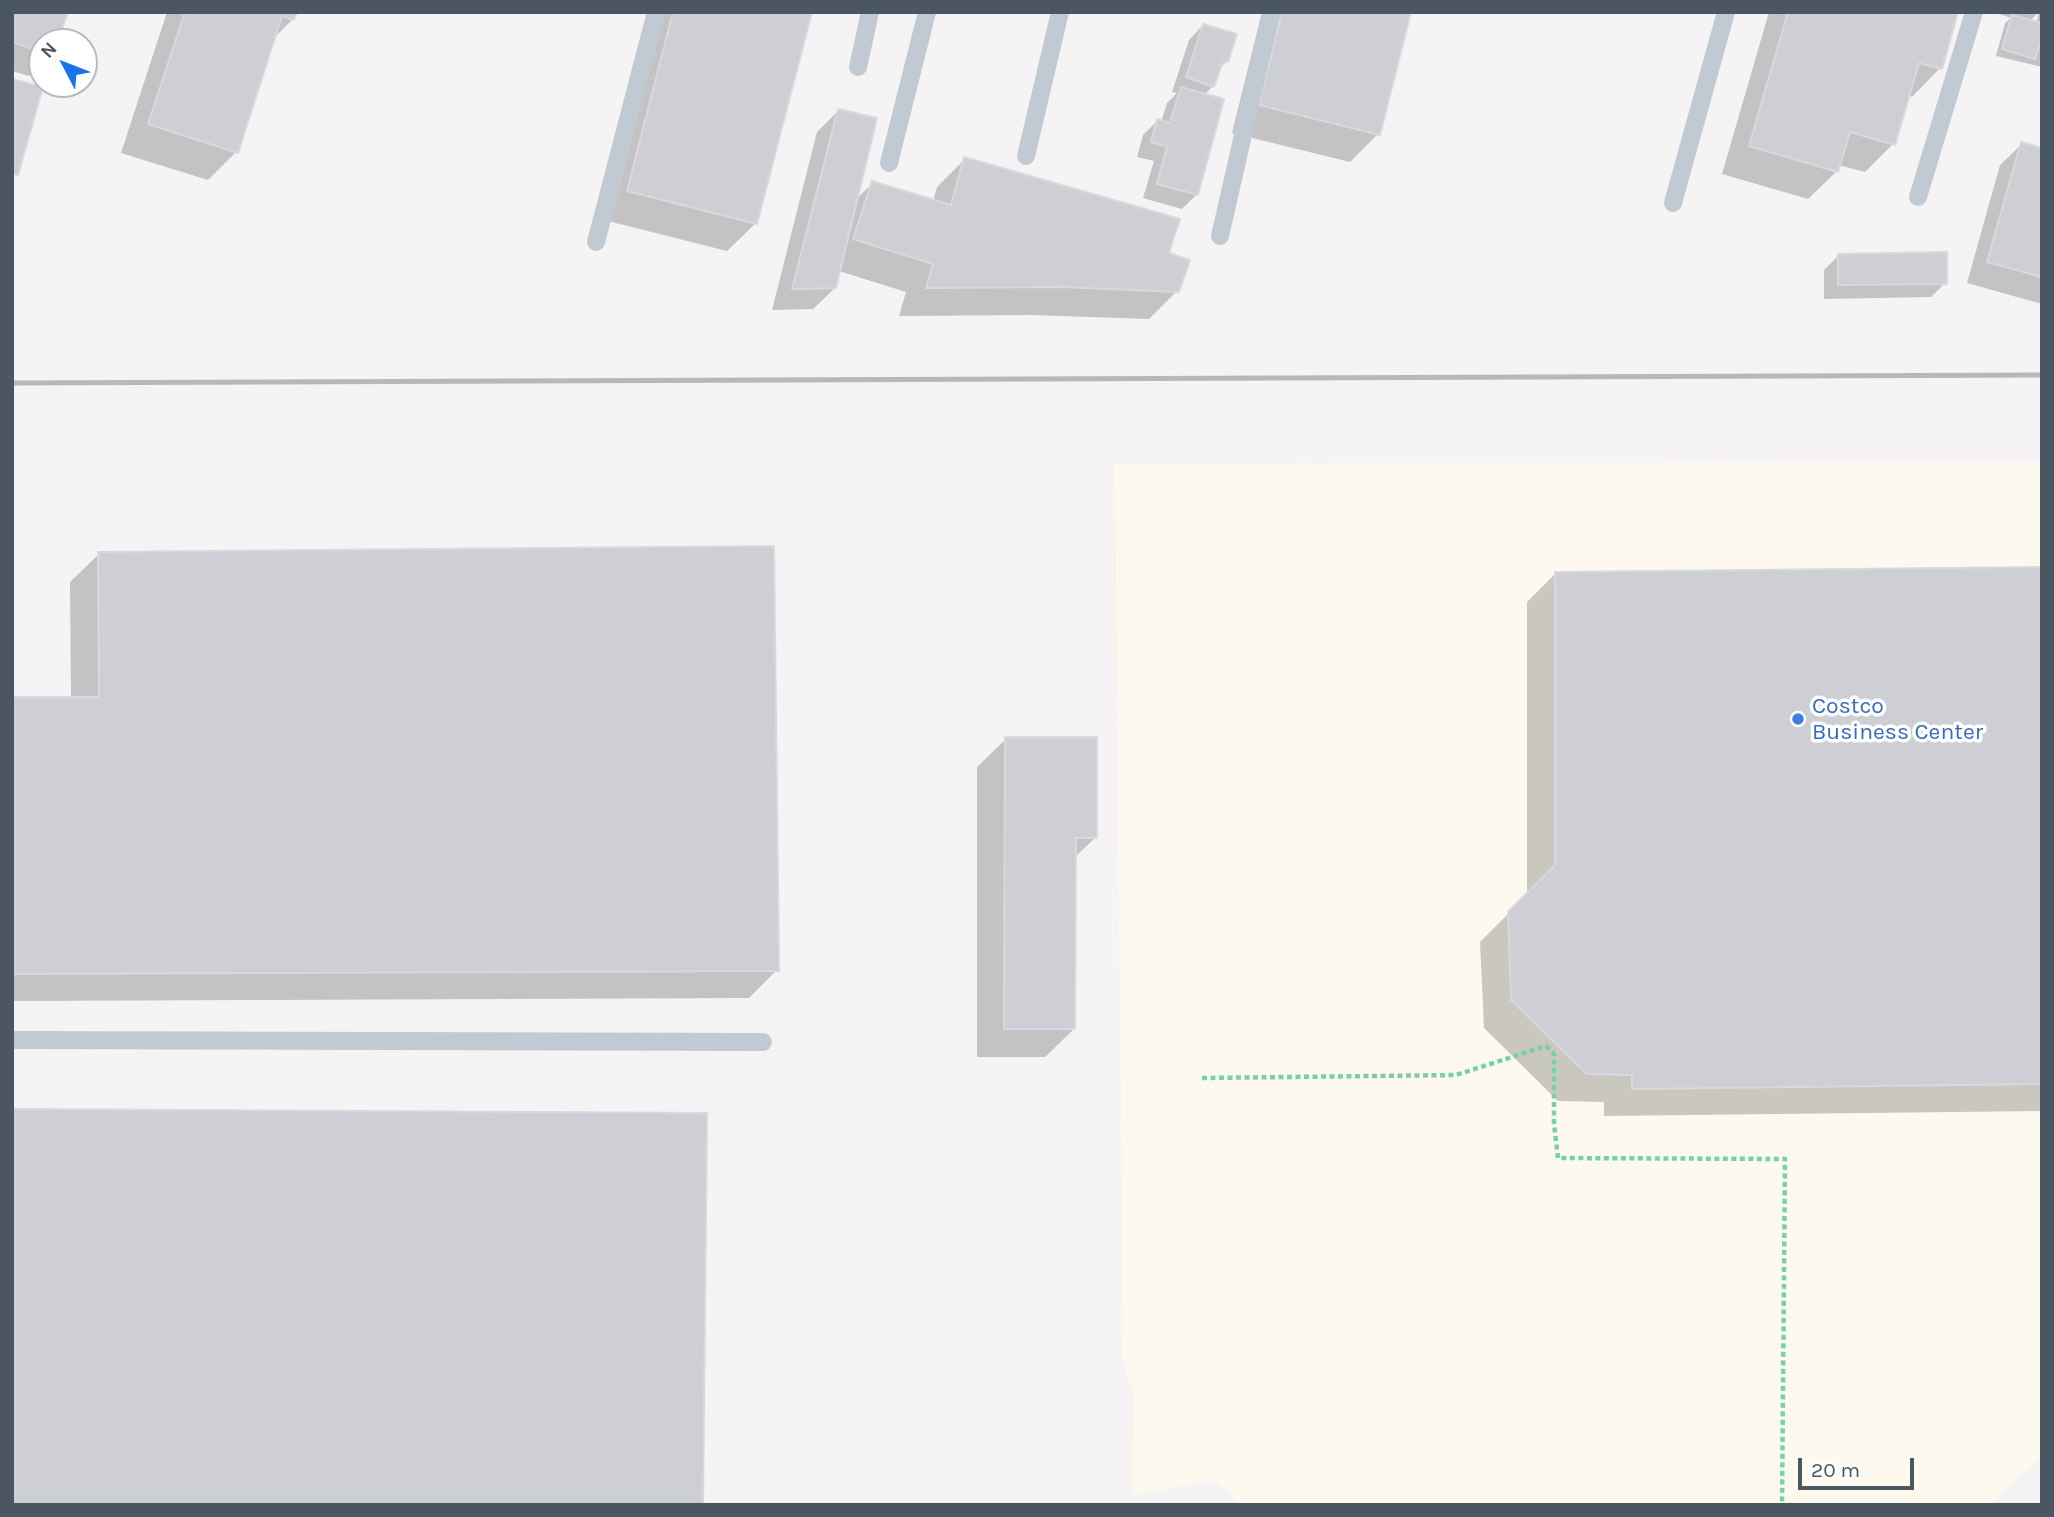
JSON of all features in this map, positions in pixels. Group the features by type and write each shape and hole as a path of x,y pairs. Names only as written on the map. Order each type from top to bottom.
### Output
{"lane":[{"path":"596,242 656,12"},
{"path":"858,66 870,12"},
{"path":"889,163 927,12"},
{"path":"1027,156 1060,12"},
{"path":"1220,236 1271,12"},
{"path":"1673,203 1726,12"},
{"path":"1918,197 1974,12"},
{"path":"12,1040 763,1042"}],"path":[{"path":"1202,1078 1456,1075 1546,1046 1554,1054 1558,1158 1785,1159 1782,1505"}],"shaded area":[{"path":"2042,462 2042,1456 1989,1505 1240,1505 1219,1483 1205,1482 1132,1495 1133,1388 1123,1358 1115,464"}],"building":[{"path":"12,12 68,12 62,28 28,28 28,47 12,42"},
{"path":"185,12 297,12 294,20 282,16 238,153 148,124"},
{"path":"673,12 812,12 757,224 627,191"},
{"path":"1282,12 1411,12 1380,135 1259,105"},
{"path":"1788,12 1958,12 1942,69 1919,63 1895,145 1850,132 1838,172 1749,146"},
{"path":"2012,15 2042,23 2042,37 2035,59 2002,49"},
{"path":"1203,24 1237,34 1228,62 1223,61 1214,87 1186,77"},
{"path":"12,79 28,83 28,98 40,98 18,175 12,173"},
{"path":"1181,87 1224,99 1198,195 1157,184 1167,147 1151,142 1157,119 1170,123"},
{"path":"838,109 877,118 836,288 792,289"},
{"path":"2021,142 2042,148 2042,277 1987,262"},
{"path":"964,157 1180,219 1169,253 1190,260 1179,292 1063,287 926,288 933,264 853,239 872,181 951,205"},
{"path":"1947,252 1947,284 1838,285 1838,254"},
{"path":"774,546 779,971 12,974 12,697 99,697 98,552"},
{"name":"Costco Business Center","path":"2042,567 2042,1084 1632,1089 1632,1075 1587,1074 1511,1000 1508,912 1555,865 1555,572"},
{"path":"1005,737 1097,737 1097,838 1076,838 1075,1029 1004,1029"},
{"path":"12,1109 707,1113 703,1505 12,1505"}],"railway":[{"path":"12,383 2042,375"}],"place":[{"name":"Costco Business Center","path":"1798,719"}]}
